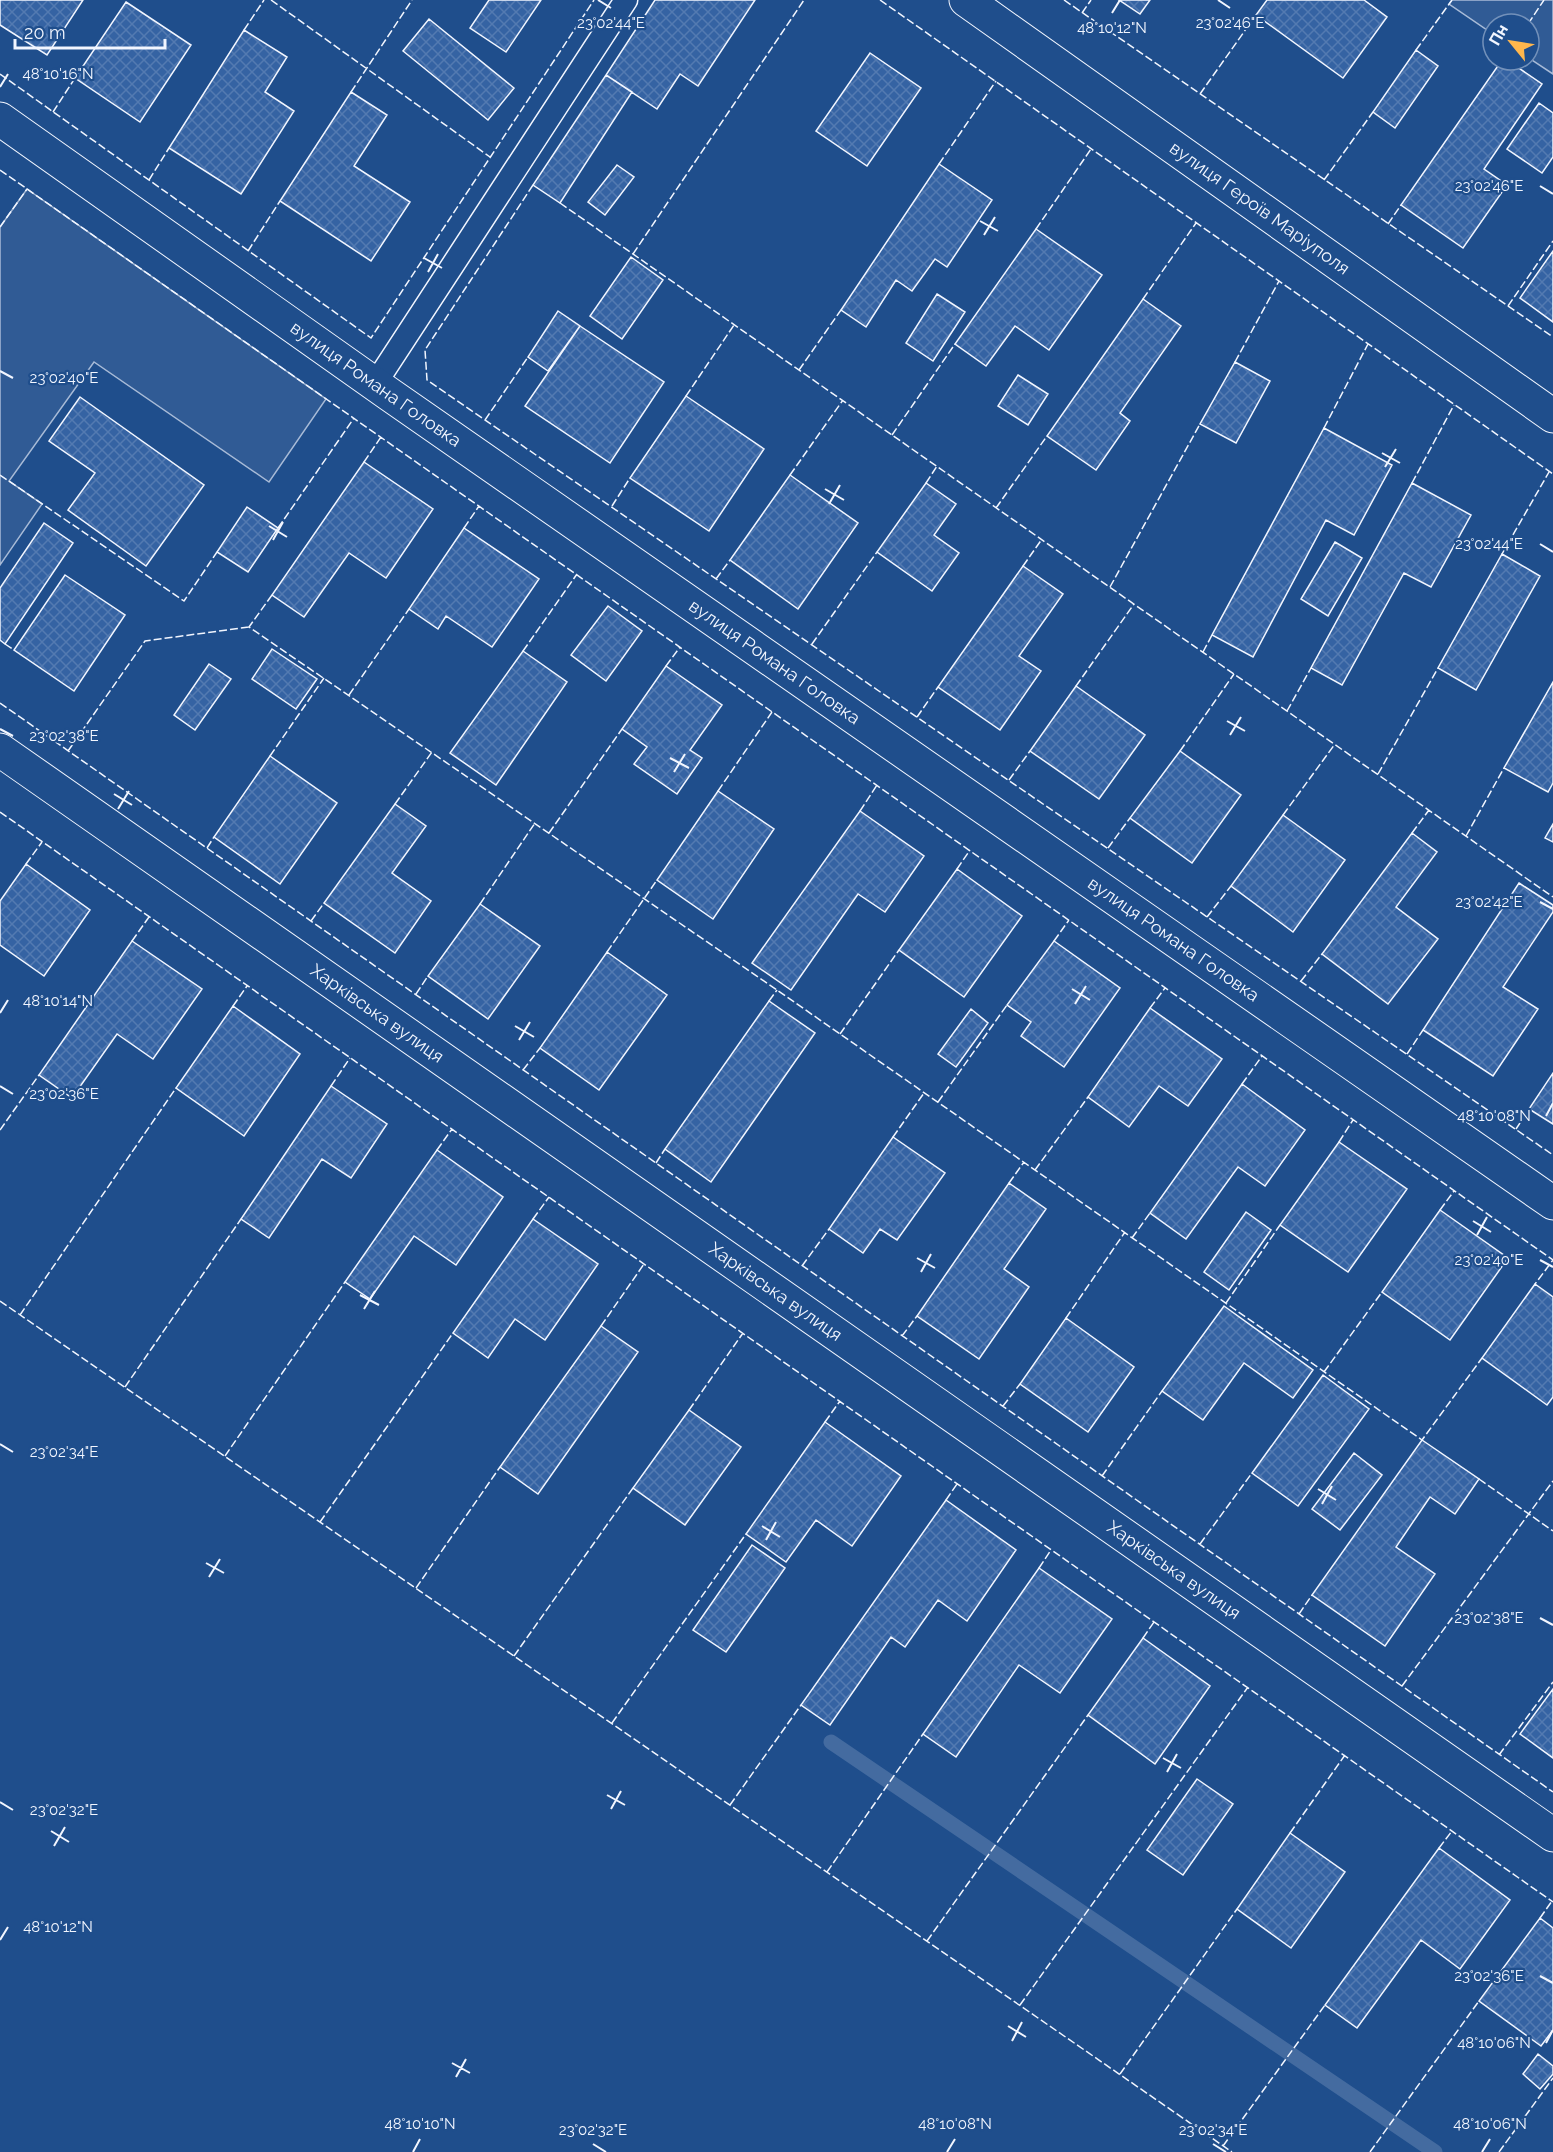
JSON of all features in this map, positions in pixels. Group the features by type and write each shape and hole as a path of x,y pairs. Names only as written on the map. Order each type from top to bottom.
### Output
{"street":[{"name":"вулиця Героїв Маріуполя","path":"966,0 1553,416"},
{"name":"вулиця Романа Головка","path":"0,119 375,384 1553,1203"},
{"name":"Харківська вулиця","path":"0,750 1553,1835"}],"lane":[{"path":"375,384 626,0"}],"shaded area":[{"path":"1452,0 1553,0 1553,74 1541,66 1541,12 1481,12 1481,26 1449,4"},
{"path":"27,189 326,399 269,482 94,362 9,481 42,504 0,565 0,227"}],"building":[{"path":"0,0 83,0 47,55 0,25"},
{"path":"489,0 541,0 506,52 470,28"},
{"path":"655,0 755,0 698,86 680,74 657,109 606,75"},
{"path":"1119,0 1150,0 1140,14"},
{"path":"1267,0 1364,0 1387,17 1343,78 1256,15"},
{"path":"126,2 191,45 140,122 75,78"},
{"path":"429,19 514,88 488,120 403,51"},
{"path":"244,30 287,57 265,92 294,111 241,194 169,148"},
{"path":"1416,50 1438,66 1395,128 1373,112"},
{"path":"870,53 921,88 867,166 816,131"},
{"path":"1494,72 1524,72 1542,84 1484,169 1507,185 1463,248 1401,205"},
{"path":"606,75 632,92 560,203 533,185"},
{"path":"351,92 387,115 354,166 410,202 371,261 280,201"},
{"path":"1539,103 1553,113 1553,157 1542,173 1507,149"},
{"path":"939,164 992,200 947,267 935,259 912,291 896,280 866,327 841,310"},
{"path":"617,165 634,177 605,215 588,202"},
{"path":"1036,229 1102,275 1049,350 1015,326 986,366 955,344"},
{"path":"1553,251 1553,322 1520,298"},
{"path":"631,257 663,280 622,339 590,316"},
{"path":"937,294 965,312 933,361 906,343"},
{"path":"1143,299 1181,326 1120,413 1130,421 1096,470 1047,436"},
{"path":"558,311 580,326 548,371 528,357"},
{"path":"580,326 664,382 610,463 525,406"},
{"path":"1235,362 1270,381 1236,443 1200,424"},
{"path":"1018,375 1048,394 1028,425 998,406"},
{"path":"686,396 764,449 709,531 630,478"},
{"path":"80,397 204,485 146,566 68,510 95,473 49,441"},
{"path":"1324,428 1392,465 1354,535 1326,520 1253,657 1212,635"},
{"path":"364,462 433,509 386,578 349,553 304,617 272,595"},
{"path":"790,475 858,523 798,609 730,560"},
{"path":"926,483 956,504 934,535 959,553 932,591 877,552"},
{"path":"1412,483 1471,515 1431,587 1404,573 1342,685 1311,668"},
{"path":"247,507 278,528 248,572 217,552"},
{"path":"44,523 73,543 5,644 0,640 0,588"},
{"path":"464,528 539,579 492,647 446,616 438,629 409,609"},
{"path":"1335,542 1362,558 1328,616 1301,599"},
{"path":"1502,554 1540,576 1476,690 1438,668"},
{"path":"1023,566 1063,594 1019,656 1041,671 1000,730 938,687"},
{"path":"65,575 125,615 74,691 14,650"},
{"path":"608,606 642,631 606,681 571,655"},
{"path":"272,649 317,679 296,709 252,679"},
{"path":"523,651 567,682 496,785 450,753"},
{"path":"209,664 231,679 195,730 174,715"},
{"path":"666,666 722,705 690,750 702,758 677,794 634,764 647,747 622,729"},
{"path":"1553,682 1553,783 1548,792 1504,768"},
{"path":"1076,686 1145,735 1099,799 1030,751"},
{"path":"1180,751 1241,795 1192,863 1130,818"},
{"path":"270,756 337,803 280,884 214,837"},
{"path":"718,791 774,829 713,919 657,880"},
{"path":"395,804 426,826 392,873 431,901 395,953 324,903"},
{"path":"860,811 924,856 885,912 858,894 791,990 752,963"},
{"path":"1283,815 1345,860 1293,932 1231,886"},
{"path":"1553,824 1553,842 1545,838"},
{"path":"1412,833 1437,852 1396,907 1438,939 1388,1004 1322,954"},
{"path":"26,864 90,910 44,976 0,945 0,901"},
{"path":"957,869 1022,916 964,997 899,950"},
{"path":"1519,883 1553,905 1553,912 1503,987 1538,1009 1493,1076 1423,1030"},
{"path":"480,904 540,946 488,1019 428,976"},
{"path":"132,941 202,989 153,1059 117,1034 72,1098 39,1075"},
{"path":"1054,941 1120,988 1064,1067 1021,1036 1031,1022 1007,1005"},
{"path":"607,952 667,995 599,1090 540,1048"},
{"path":"769,1001 815,1033 711,1182 665,1149"},
{"path":"233,1006 300,1054 244,1136 176,1088"},
{"path":"1150,1008 1222,1059 1188,1106 1159,1086 1129,1127 1088,1097"},
{"path":"971,1009 988,1023 956,1067 938,1054"},
{"path":"1553,1073 1553,1124 1529,1109"},
{"path":"1242,1084 1305,1130 1265,1186 1238,1167 1186,1239 1150,1213"},
{"path":"331,1086 387,1124 351,1178 322,1159 269,1238 241,1219"},
{"path":"893,1137 945,1173 897,1240 880,1229 863,1253 829,1229"},
{"path":"1339,1142 1407,1189 1348,1272 1280,1225"},
{"path":"437,1150 503,1197 456,1265 414,1236 370,1299 345,1282"},
{"path":"1009,1183 1046,1209 1004,1269 1029,1287 979,1359 917,1316"},
{"path":"1440,1210 1508,1258 1450,1340 1382,1292"},
{"path":"1246,1212 1271,1230 1229,1290 1204,1272"},
{"path":"533,1219 598,1264 545,1340 515,1319 488,1358 453,1333"},
{"path":"1535,1284 1553,1297 1553,1397 1547,1405 1482,1358"},
{"path":"1224,1306 1313,1370 1293,1398 1244,1363 1203,1420 1162,1391"},
{"path":"1066,1318 1134,1367 1088,1432 1020,1384"},
{"path":"601,1326 638,1352 538,1494 500,1467"},
{"path":"1323,1375 1369,1409 1298,1506 1252,1473"},
{"path":"689,1410 741,1447 685,1525 633,1488"},
{"path":"825,1422 901,1476 852,1546 816,1520 786,1562 746,1534"},
{"path":"1422,1440 1479,1479 1455,1514 1430,1497 1396,1547 1435,1574 1385,1646 1312,1595"},
{"path":"1354,1453 1382,1475 1340,1530 1312,1509"},
{"path":"946,1500 1016,1550 967,1621 938,1600 905,1647 891,1637 830,1725 801,1705"},
{"path":"752,1545 785,1568 726,1652 693,1630"},
{"path":"1039,1568 1112,1619 1060,1693 1019,1665 956,1757 923,1734"},
{"path":"1143,1638 1210,1686 1155,1764 1088,1715"},
{"path":"1553,1689 1553,1758 1520,1734"},
{"path":"1197,1779 1233,1804 1183,1875 1147,1850"},
{"path":"1290,1833 1345,1872 1291,1948 1237,1909"},
{"path":"1439,1848 1510,1900 1460,1969 1421,1940 1357,2028 1325,2005"},
{"path":"1540,1918 1553,1928 1553,2030 1541,2046 1479,2001"},
{"path":"1538,2054 1553,2066 1553,2074 1540,2089 1523,2074"}],"waterway":[{"path":"831,1742 1435,2152"}],"fence":[{"path":"244,30 264,0"},
{"path":"271,0 490,157"},
{"path":"351,92 412,0"},
{"path":"0,74 371,338 594,0"},
{"path":"633,254 804,0"},
{"path":"880,0 1553,474"},
{"path":"1064,0 1553,337"},
{"path":"1082,13 1091,0"},
{"path":"1416,50 1452,0"},
{"path":"1536,12 1544,0"},
{"path":"1200,94 1256,15"},
{"path":"53,112 75,78"},
{"path":"939,164 996,81"},
{"path":"1324,180 1373,112"},
{"path":"149,180 169,148"},
{"path":"1036,229 1091,149"},
{"path":"0,170 1553,1260 1535,1284"},
{"path":"533,185 425,350 427,380 1553,1155"},
{"path":"0,227 27,189"},
{"path":"248,251 280,201"},
{"path":"560,203 1553,897"},
{"path":"1388,224 1401,205"},
{"path":"1143,299 1196,223"},
{"path":"1508,306 1553,241"},
{"path":"1235,362 1279,281"},
{"path":"799,370 841,310"},
{"path":"686,396 734,325"},
{"path":"892,435 955,344"},
{"path":"1324,428 1368,344"},
{"path":"485,420 528,357"},
{"path":"790,475 843,400"},
{"path":"1412,483 1454,405"},
{"path":"278,528 354,418"},
{"path":"1110,587 1200,424"},
{"path":"996,508 1047,436"},
{"path":"364,462 381,437"},
{"path":"926,483 937,466"},
{"path":"1502,554 1549,472"},
{"path":"0,475 184,601 217,552"},
{"path":"612,506 630,478"},
{"path":"464,528 479,506"},
{"path":"1023,566 1042,539"},
{"path":"812,644 877,552"},
{"path":"716,579 730,560"},
{"path":"523,651 577,574"},
{"path":"272,595 249,627 777,990 1422,1440 1482,1358"},
{"path":"1076,686 1134,604"},
{"path":"349,695 409,609"},
{"path":"68,751 145,641 249,627"},
{"path":"1203,652 1212,635"},
{"path":"5,644 14,650"},
{"path":"666,666 680,647"},
{"path":"1287,711 1311,668"},
{"path":"1378,774 1438,668"},
{"path":"1180,751 1234,674"},
{"path":"270,756 324,678"},
{"path":"917,717 938,687"},
{"path":"0,703 1553,1792"},
{"path":"718,791 772,712"},
{"path":"549,833 622,729"},
{"path":"1283,815 1335,744"},
{"path":"1009,780 1030,751"},
{"path":"395,804 432,752"},
{"path":"1466,836 1504,768"},
{"path":"860,811 877,785"},
{"path":"1412,833 1429,810"},
{"path":"0,812 1553,1902"},
{"path":"1108,848 1130,818"},
{"path":"480,904 535,823"},
{"path":"207,848 214,837"},
{"path":"26,864 42,842"},
{"path":"957,869 970,850"},
{"path":"607,952 657,880"},
{"path":"1207,917 1231,886"},
{"path":"311,921 324,903"},
{"path":"132,941 149,917"},
{"path":"1054,941 1069,920"},
{"path":"840,1034 899,950"},
{"path":"1301,981 1322,954"},
{"path":"416,994 428,976"},
{"path":"233,1006 247,986"},
{"path":"1150,1008 1165,988"},
{"path":"769,1001 777,990"},
{"path":"938,1102 1007,1005"},
{"path":"1407,1054 1423,1030"},
{"path":"523,1070 540,1048"},
{"path":"1242,1084 1262,1056"},
{"path":"331,1086 350,1058"},
{"path":"0,1130 39,1075"},
{"path":"20,1315 176,1088"},
{"path":"893,1137 924,1093"},
{"path":"1035,1170 1088,1097"},
{"path":"1516,1129 1529,1109"},
{"path":"1339,1142 1353,1120"},
{"path":"437,1150 452,1129"},
{"path":"656,1163 665,1149"},
{"path":"1009,1183 1024,1162"},
{"path":"1440,1210 1454,1191"},
{"path":"533,1219 549,1197"},
{"path":"1132,1238 1150,1213"},
{"path":"125,1387 241,1219"},
{"path":"1226,1303 1280,1225"},
{"path":"802,1266 829,1229"},
{"path":"1066,1318 1125,1232"},
{"path":"601,1326 644,1264"},
{"path":"225,1456 345,1282"},
{"path":"1324,1372 1382,1292"},
{"path":"0,1301 1232,2152"},
{"path":"902,1336 917,1316"},
{"path":"320,1522 453,1333"},
{"path":"689,1410 743,1333"},
{"path":"1003,1406 1020,1384"},
{"path":"1102,1476 1162,1391"},
{"path":"825,1422 840,1401"},
{"path":"416,1588 500,1467"},
{"path":"1200,1544 1252,1473"},
{"path":"1479,1479 1553,1531"},
{"path":"1402,1686 1553,1481"},
{"path":"946,1500 957,1484"},
{"path":"514,1656 633,1488"},
{"path":"612,1723 746,1534"},
{"path":"1039,1568 1051,1550"},
{"path":"1299,1614 1312,1595"},
{"path":"1143,1638 1154,1622"},
{"path":"1499,1755 1553,1682"},
{"path":"1020,2005 1248,1687"},
{"path":"730,1805 801,1705"},
{"path":"927,1941 1088,1715"},
{"path":"827,1872 923,1734"},
{"path":"1290,1833 1345,1755"},
{"path":"1439,1848 1452,1831"},
{"path":"1540,1918 1552,1901"},
{"path":"1120,2074 1237,1909"},
{"path":"1370,2152 1479,2001"},
{"path":"1223,2146 1325,2005"},
{"path":"1499,2152 1553,2078"}]}
